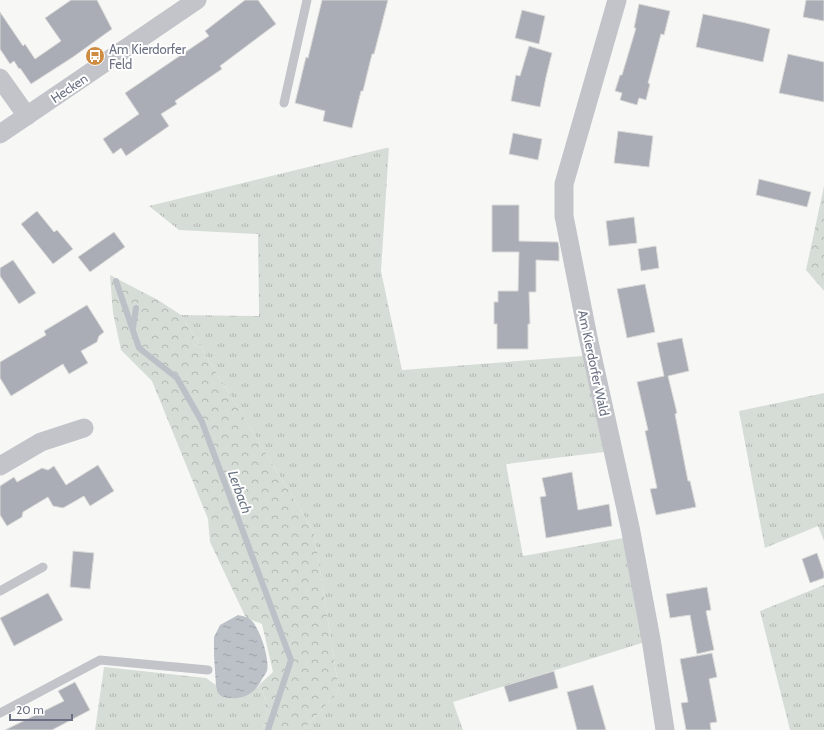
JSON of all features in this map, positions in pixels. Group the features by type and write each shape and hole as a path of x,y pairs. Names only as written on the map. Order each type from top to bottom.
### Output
{"street":[{"name":"Hecken","path":"0,134 197,0"},
{"name":"Am Kierdorfer Wald","path":"617,0 564,184 564,216 588,337 630,527 651,640 665,730"},
{"path":"0,78 27,116"},
{"path":"0,466 41,442 84,428"}],"lane":[{"path":"284,103 307,0"},
{"path":"0,591 43,567"},
{"path":"0,712 45,690 100,660 208,670"}],"green space":[{"path":"389,147 381,271 402,370 583,356 604,452 506,464 523,556 623,538 645,642 453,702 463,730 303,730 339,691 314,532 181,315 259,316 258,234 179,230 149,206"},
{"path":"824,186 824,291 806,270"},
{"path":"110,275 158,300 181,315 314,532 339,691 303,730 263,730 268,708 260,684 273,672 262,624 246,618 210,542 208,519 152,381 121,350 113,313"},
{"path":"824,393 824,541 818,526 765,548 739,411"},
{"path":"824,585 824,730 790,730 760,611"},
{"path":"104,667 206,678 216,686 257,688 260,684 268,708 263,730 95,730"}],"water":[{"path":"238,615 252,621 258,630 264,644 268,666 267,672 255,690 240,698 228,698 221,696 218,693 216,686 214,637 220,625"}],"building":[{"path":"71,0 97,0 112,29 73,57 31,84 14,61 10,64 0,49 0,12 23,46 25,44 35,59 61,41 45,18"},
{"path":"245,0 258,0 276,24 220,66 222,69 175,101 177,104 161,114 169,126 126,156 121,148 113,154 103,139 139,114 125,93 209,36 205,31"},
{"path":"322,0 388,0 374,54 372,54 363,91 361,91 352,128 323,121 325,111 295,103"},
{"path":"806,0 824,0 824,21 803,17"},
{"path":"639,4 670,11 664,35 661,34 648,83 650,84 646,100 639,98 637,105 620,100 622,93 615,91 620,75 622,75 636,28 634,28"},
{"path":"522,10 545,16 539,44 515,38"},
{"path":"703,14 770,29 763,62 696,47"},
{"path":"529,46 552,53 540,107 511,101 516,75 520,76"},
{"path":"788,54 824,62 824,102 779,93"},
{"path":"618,131 653,136 649,167 614,163"},
{"path":"513,133 542,139 538,160 509,154"},
{"path":"759,179 811,192 807,207 756,195"},
{"path":"492,205 519,205 519,241 558,242 559,261 536,260 536,292 529,292 530,324 528,324 528,349 497,349 497,324 494,324 494,302 498,302 498,291 518,291 519,252 492,252"},
{"path":"37,211 54,232 57,230 73,249 53,264 21,224"},
{"path":"634,217 637,243 609,246 606,221"},
{"path":"114,232 125,247 90,272 78,257"},
{"path":"656,246 659,268 641,271 638,249"},
{"path":"13,260 36,293 19,304 0,276 0,268"},
{"path":"645,284 655,332 627,338 617,289"},
{"path":"87,305 104,332 99,336 97,342 81,351 88,363 69,374 63,364 11,396 0,378 0,362 46,335 44,331"},
{"path":"682,338 689,371 668,376 677,413 675,414 688,481 690,481 696,507 656,515 650,489 657,488 645,431 648,430 637,382 664,376 657,343"},
{"path":"98,465 114,491 90,506 84,496 63,508 53,506 48,497 23,512 22,517 7,526 0,515 0,486 14,477 17,482 42,468 48,470 54,466 66,485"},
{"path":"572,472 578,510 609,504 612,526 546,538 540,497 546,496 542,478"},
{"path":"73,551 94,553 90,589 70,587"},
{"path":"817,553 824,573 824,578 810,583 802,559"},
{"path":"707,587 711,610 706,611 714,650 697,654 690,615 670,618 666,594"},
{"path":"48,593 63,620 14,646 0,618"},
{"path":"712,653 717,677 709,679 717,722 710,723 711,730 686,730 681,703 688,702 680,659"},
{"path":"554,671 558,688 509,702 504,686"},
{"path":"75,682 90,710 52,730 5,730 64,701 58,691"},
{"path":"593,685 606,730 577,730 567,692"}],"waterway":[{"name":"Lerbach","path":"116,281 139,348 177,378 202,422 291,660 268,730"},
{"path":"133,328 136,308"}],"place":[{"name":"Am Kierdorfer Feld","path":"95,56"}]}
